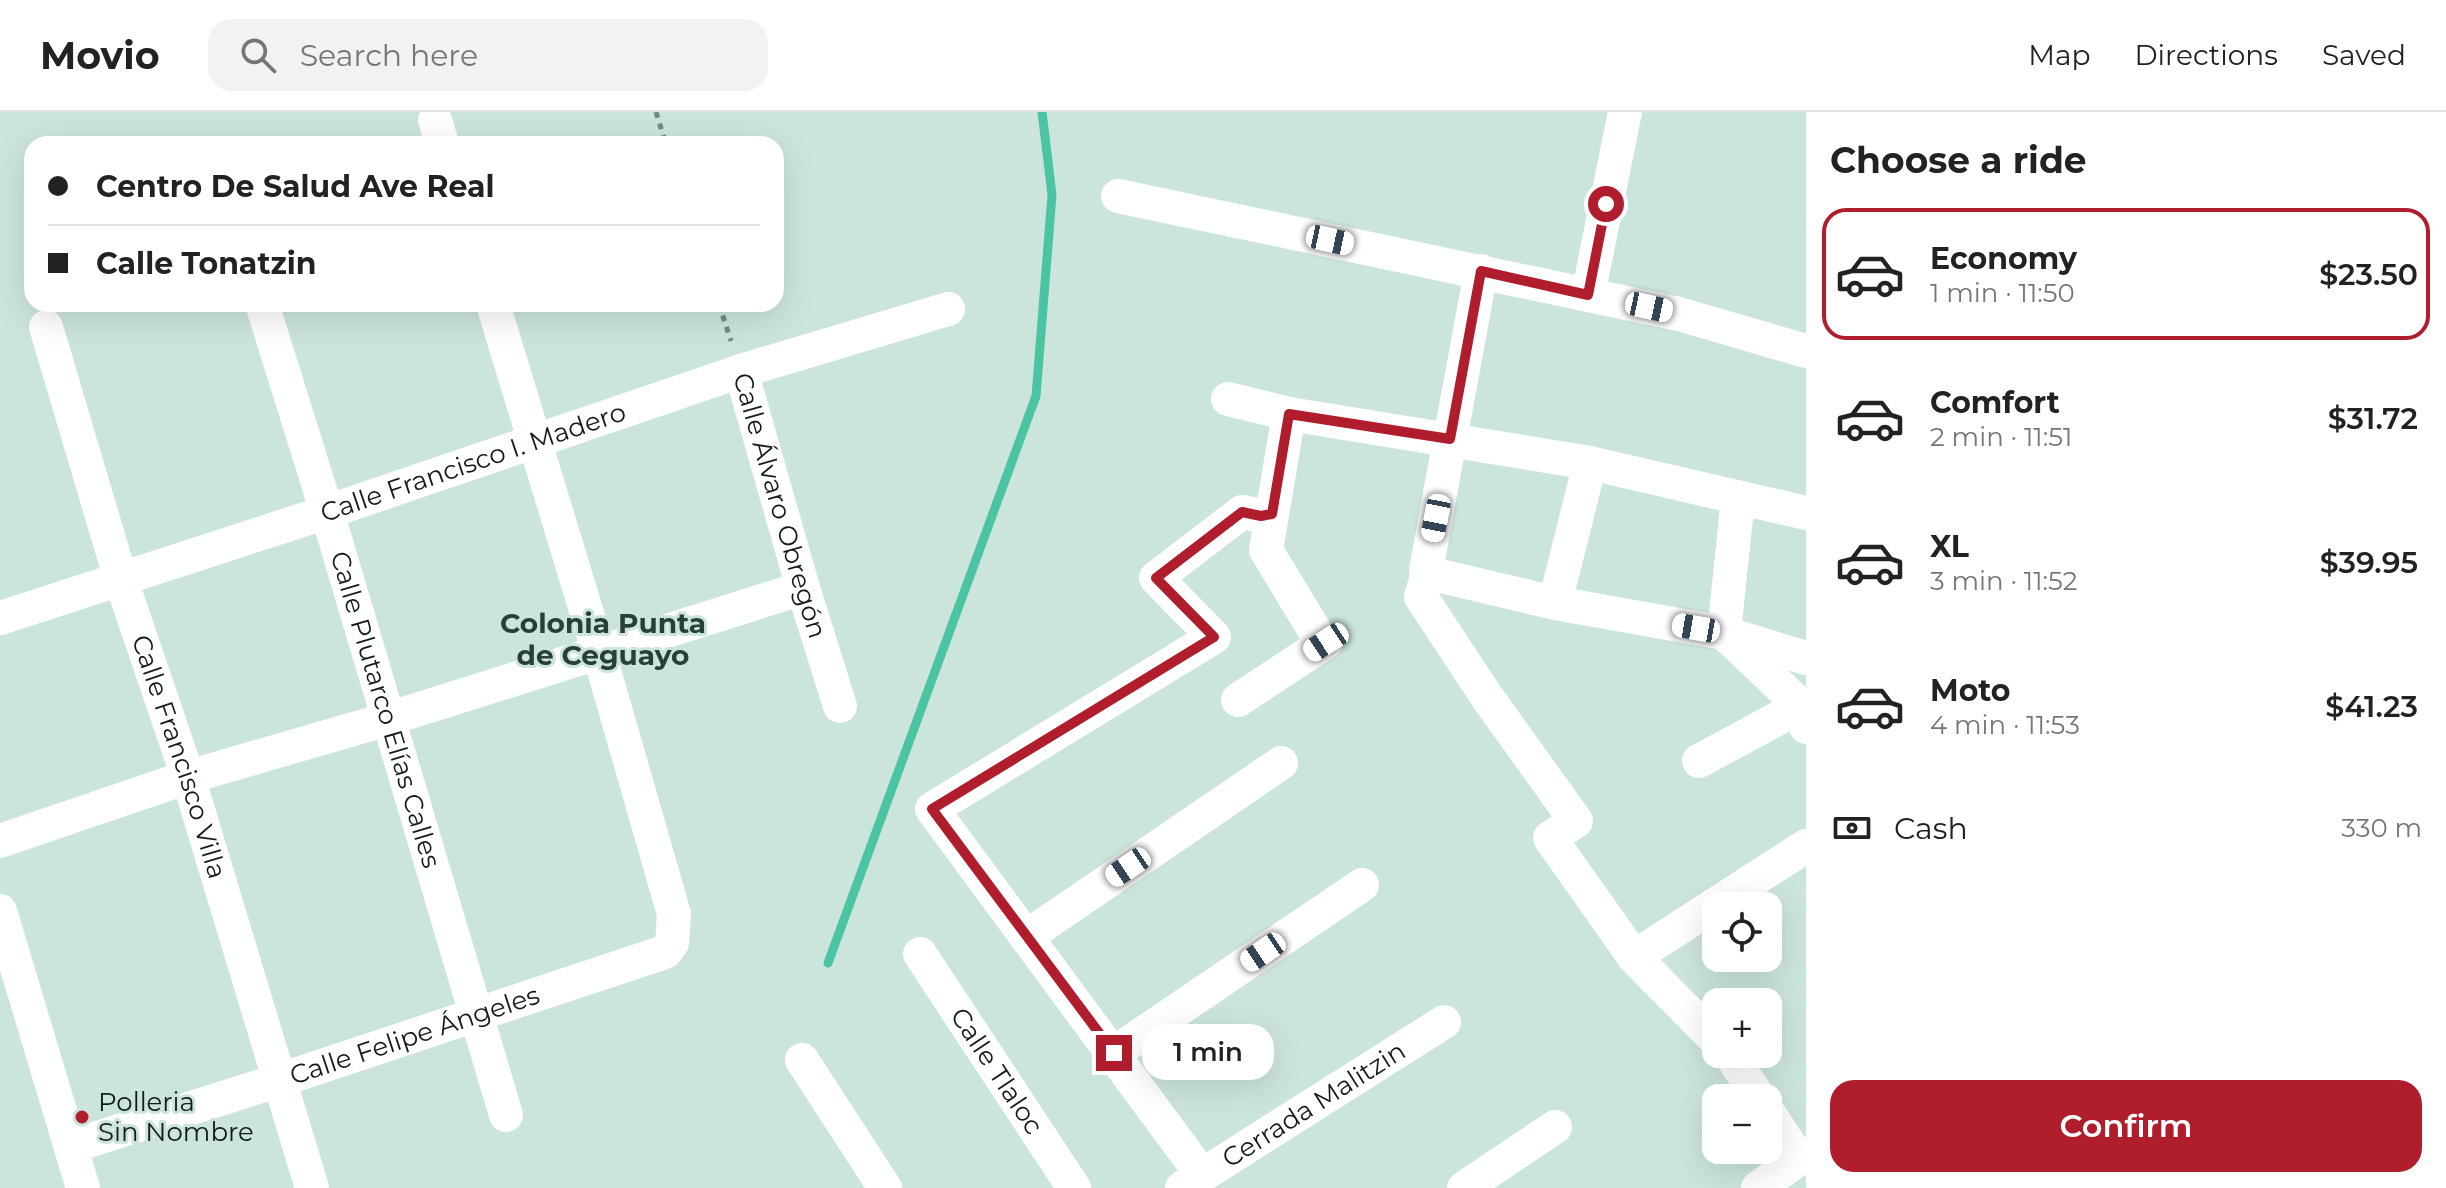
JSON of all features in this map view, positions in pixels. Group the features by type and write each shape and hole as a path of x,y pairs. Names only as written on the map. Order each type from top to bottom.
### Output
{"street":[{"path":"1588,295 1625,112"},
{"path":"1118,196 1679,314 1806,351"},
{"path":"1481,271 1426,570 1428,573 1421,597 1487,697 1576,821 1550,838 1634,957 1702,1026"},
{"name":"Calle Francisco I. Madero","path":"0,618 327,512 741,371 948,309"},
{"name":"Calle Plutarco Elías Calles","path":"264,312 506,1115"},
{"path":"496,312 599,653"},
{"name":"Calle Francisco Villa","path":"46,327 121,580 188,777 312,1188"},
{"name":"Calle Álvaro Obregón","path":"741,371 840,706"},
{"path":"1228,399 1289,414 1590,463 1806,513"},
{"path":"1238,700 1326,642 1318,636 1266,550 1289,414"},
{"path":"1555,603 1590,463"},
{"path":"1699,761 1804,716 1724,633 1738,498"},
{"path":"1192,1182 1114,1053 932,809 1214,637 1156,578 1242,512 1261,516 1272,514"},
{"path":"1428,573 1555,603 1724,633 1806,658"},
{"path":"0,841 188,777 388,719 803,588"},
{"name":"Calle Felipe Ángeles","path":"72,1146 665,952 672,943 674,914 599,653"},
{"path":"1026,937 1281,763"},
{"path":"1634,957 1806,846"},
{"path":"1114,1053 1362,885"},
{"path":"0,911 83,1188"},
{"name":"Calle Tlaloc","path":"920,954 1074,1188"},
{"name":"Cerrada Malitzin","path":"1192,1182 1444,1022"},
{"path":"802,1060 885,1188"},
{"path":"1464,1188 1555,1127"},
{"path":"1758,1188 1802,1156 1782,1130"}],"path":[{"path":"656,112 664,136"},
{"name":"Calle Álvaro Obregón","path":"722,312 741,371"}],"waterway":[{"path":"828,963 1036,396 1052,195 1042,112"}],"place":[{"name":"Polleria Sin Nombre","path":"82,1117"}],"district":[{"name":"Colonia Punta de Ceguayo","path":"603,639"}],"route":[{"path":"1114,1053 932,809 1214,637 1156,578 1242,512 1261,516 1272,514 1289,414 1450,439 1481,271 1588,295 1606,204"}]}
